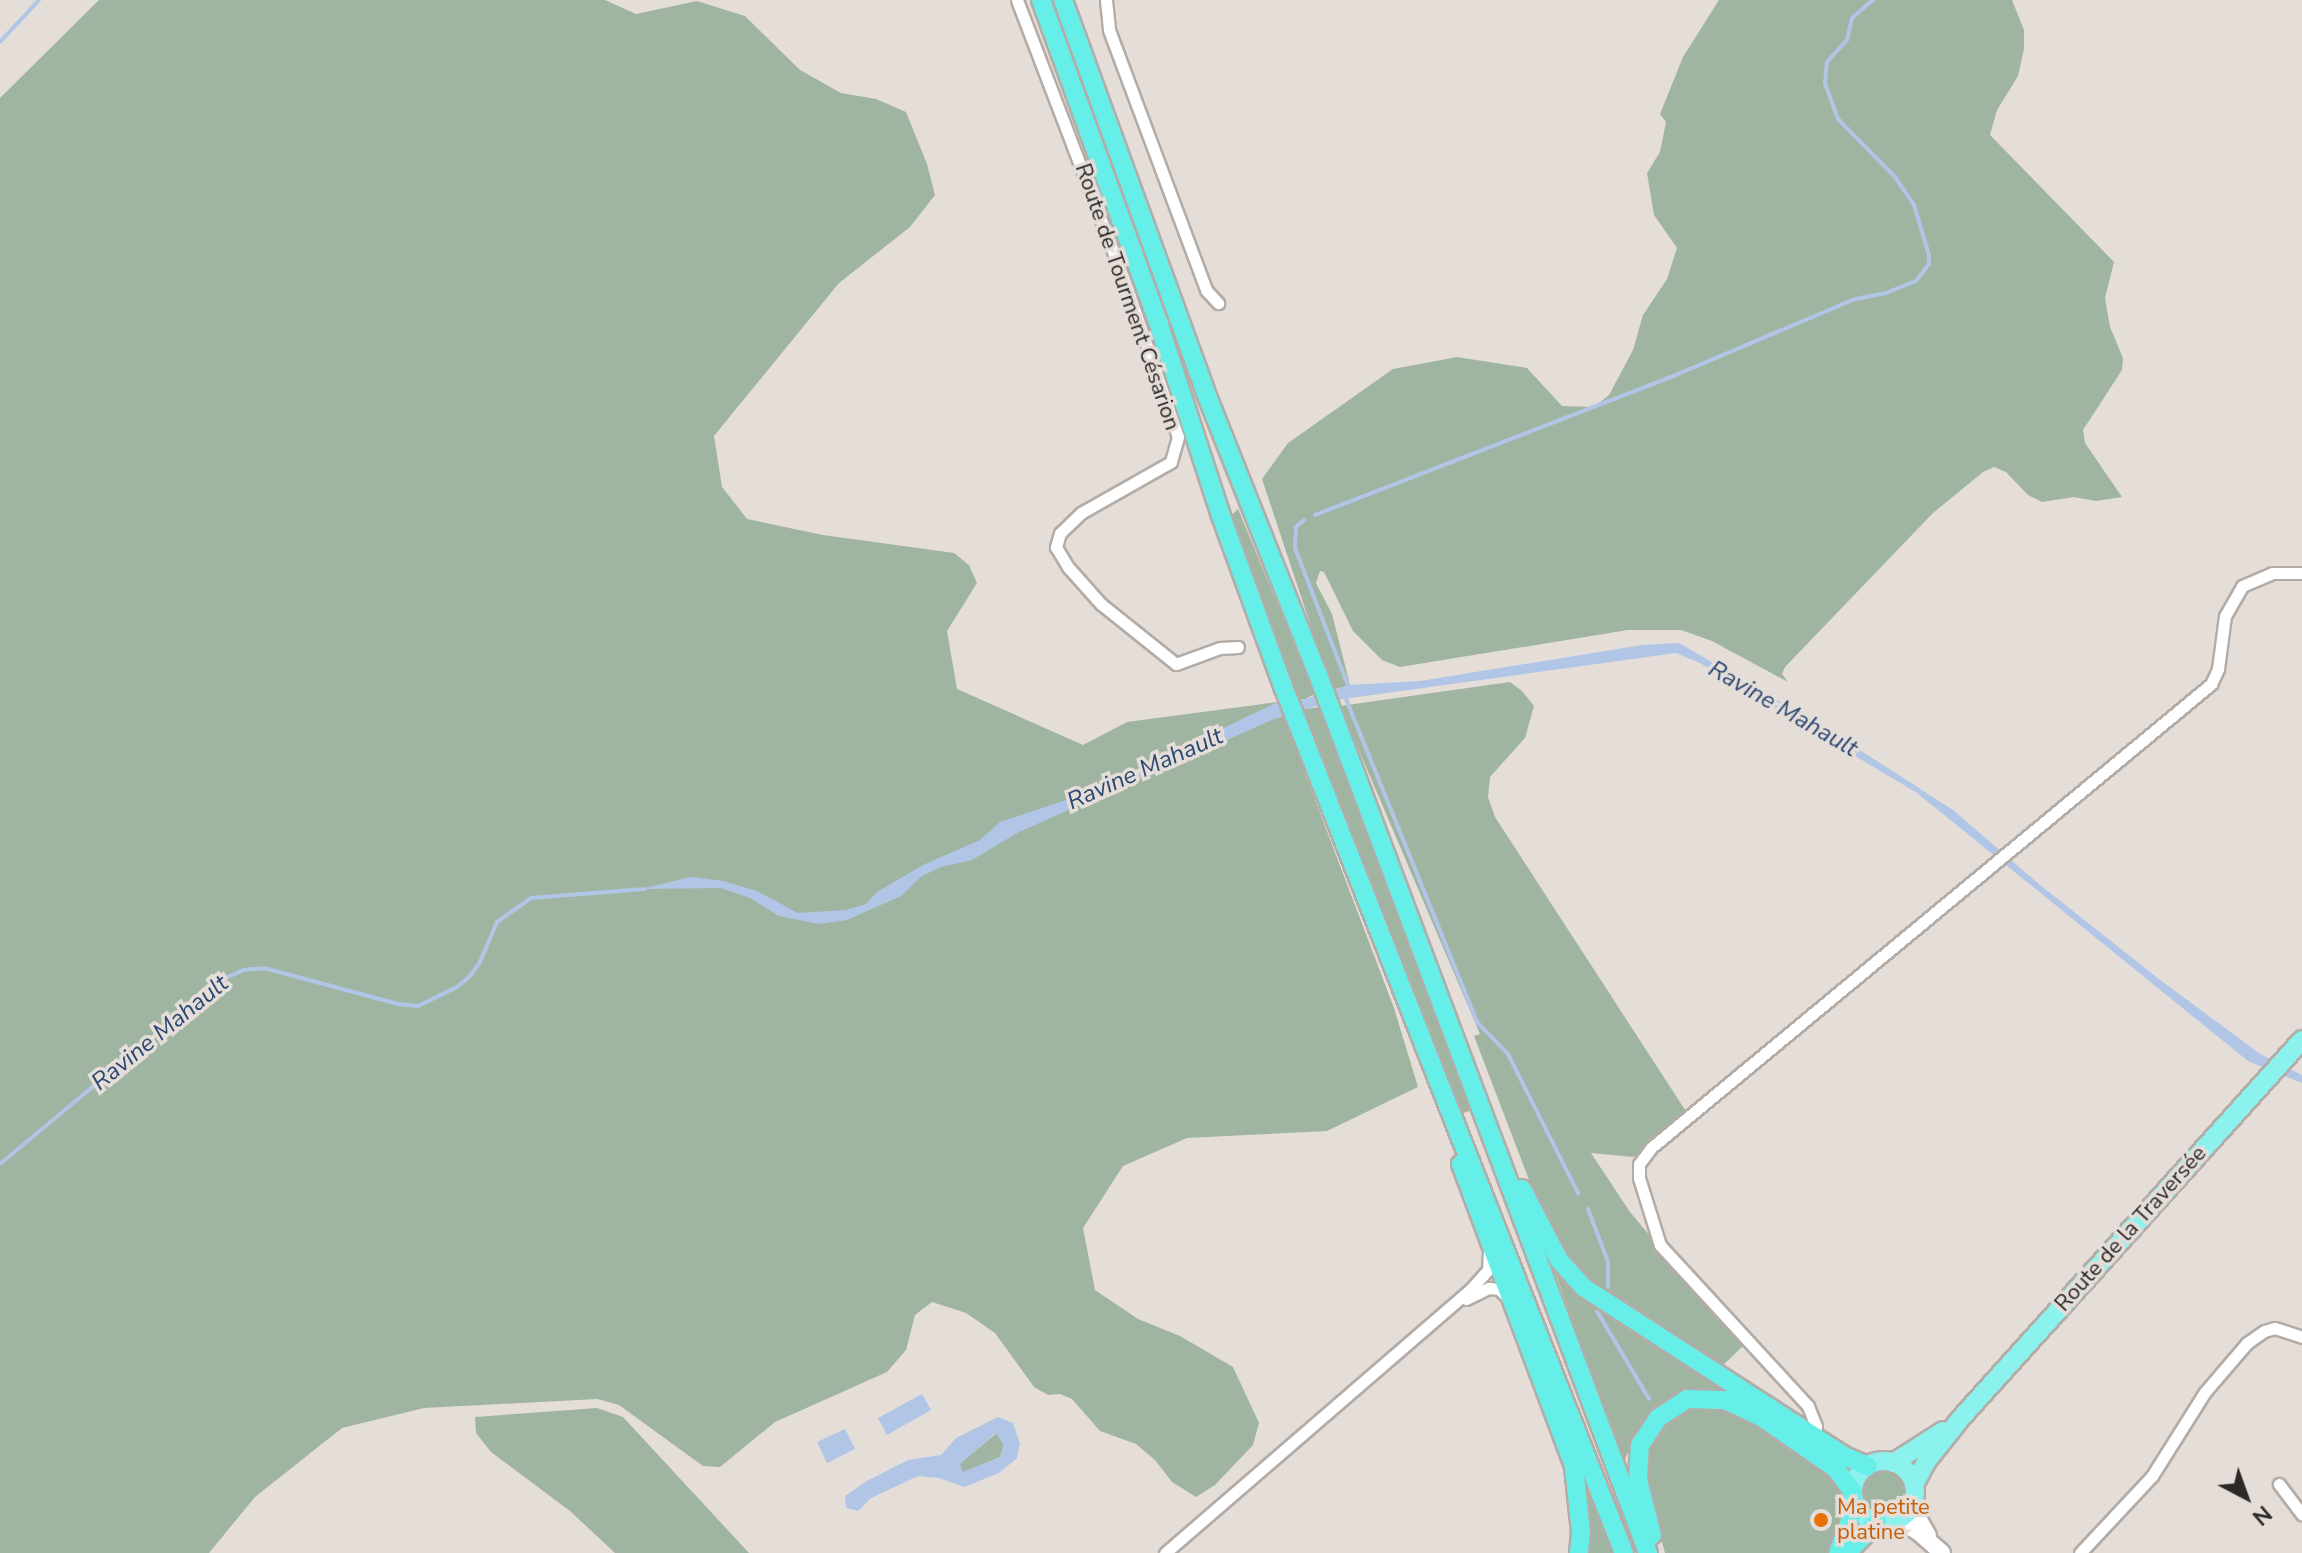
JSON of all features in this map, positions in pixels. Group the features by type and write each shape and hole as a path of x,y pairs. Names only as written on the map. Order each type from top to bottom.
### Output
{"highway":[{"path":"1041,0 1159,325 1220,513 1283,686 1624,1553"},
{"path":"1063,0 1205,391 1317,672 1648,1553"},
{"path":"1393,961 1482,1227 1574,1467 1580,1521 1579,1553"},
{"path":"1485,1117 1559,1260 1575,1280 1814,1437 1868,1466"},
{"path":"1656,1553 1638,1480 1638,1457 1651,1425 1672,1406 1687,1399 1725,1400 1754,1413 1836,1469 1854,1498 1838,1553"},
{"path":"1847,1553 1877,1522"}],"main road":[{"name":"Route de la Traversée","path":"1914,1485 1926,1462 1961,1418 2297,1046"},
{"name":"Route de la Traversée","path":"1893,1463 1961,1418"},
{"path":"1893,1463 1904,1469 1914,1485 1911,1506 1897,1520 1877,1522 1864,1516 1854,1498 1857,1478 1868,1466 1893,1463"},
{"path":"1911,1506 1940,1551"},
{"path":"1897,1520 1940,1551"}],"street":[{"name":"Route de Tourment Césarion","path":"1017,0 1128,291 1178,437 1171,462 1081,513 1060,533 1056,547 1068,567 1101,604 1176,664 1220,648 1238,647"},
{"path":"1106,0 1109,30 1206,290 1218,303"},
{"path":"1814,1437 1816,1426 1808,1406 1660,1245 1637,1169 1652,1147 2211,684 2218,669 2225,616 2242,586 2272,573 2302,573"},
{"path":"1165,1553 1445,1312 1488,1270 1490,1260 1482,1227"},
{"path":"1445,1312 1489,1288 1499,1289 1511,1300"},
{"path":"2080,1553 2152,1476 2205,1392 2240,1349 2257,1334 2275,1328 2302,1337"},
{"path":"2279,1484 2302,1514"}],"green space":[{"path":"99,0 605,0 636,14 697,1 745,16 800,70 841,93 876,99 906,112 927,164 935,195 910,227 839,283 714,436 722,487 747,519 823,535 954,553 969,565 977,583 947,631 957,689 1083,745 1127,722 1278,702 1394,1008 1418,1087 1327,1131 1187,1138 1123,1166 1083,1228 1095,1290 1138,1319 1180,1336 1233,1367 1259,1423 1253,1445 1215,1485 1196,1497 1172,1482 1155,1460 1136,1444 1100,1431 1072,1399 1060,1394 1048,1395 1034,1387 995,1333 966,1313 932,1302 915,1315 906,1350 887,1372 775,1422 720,1467 703,1466 619,1405 597,1399 424,1408 342,1428 255,1497 209,1553 0,1553 0,98"},
{"path":"1719,0 2012,0 2024,30 2024,49 2018,76 1997,110 1990,135 2114,262 2105,298 2110,327 2123,358 2122,370 2083,430 2085,443 2122,497 2096,501 2074,497 2042,502 2028,495 2006,472 1994,467 1983,472 1933,513 1785,667 1782,674 1788,682 1712,641 1681,630 1628,630 1400,667 1382,660 1353,631 1324,572 1320,571 1316,583 1332,614 1350,685 1332,690 1262,479 1288,443 1393,369 1457,357 1527,368 1562,406 1594,407 1609,395 1633,350 1643,315 1667,279 1677,248 1654,215 1647,173 1660,152 1666,122 1660,114 1683,57"},
{"path":"1238,509 1315,694 1305,699 1296,700 1230,517"},
{"path":"1510,682 1534,706 1525,738 1490,777 1488,797 1495,817 1689,1116 1647,1152 1633,1157 1591,1153 1630,1212 1743,1346 1718,1370 1617,1304 1571,1266 1539,1206 1474,1036 1480,1034 1340,706"},
{"path":"1319,707 1473,1110 1460,1114 1433,1036 1301,710"},
{"path":"1557,1270 1586,1296 1723,1391 1699,1389 1660,1404 1642,1422 1624,1461 1555,1272"},
{"path":"1703,1401 1757,1421 1827,1471 1843,1498 1845,1517 1839,1538 1827,1553 1665,1553 1644,1476 1652,1431 1665,1416"},
{"path":"597,1408 623,1417 749,1553 615,1553 570,1511 491,1452 476,1433 475,1417"},
{"path":"997,1433 1004,1445 1000,1457 963,1473 959,1464"},
{"path":"1884,1469 1893,1470 1901,1476 1907,1484 1907,1502 1901,1510 1893,1516 1884,1517 1875,1516 1867,1510 1861,1502 1860,1493 1861,1484 1867,1476 1875,1470"},
{"path":"1581,1471 1612,1553 1583,1553"}],"water":[{"path":"1679,643 1824,727 1953,810 2040,885 2159,979 2260,1054 2302,1075 2302,1083 2248,1061 1917,793 1700,663 1676,653 1336,700 1274,719 1019,832 972,860 941,867 922,876 901,896 847,920 819,924 779,916 750,898 721,888 642,889 690,877 723,881 757,891 798,913 846,910 866,904 877,892 923,865 980,840 1000,822 1090,792 1278,702 1305,699 1350,685 1420,681 1642,645"},
{"path":"922,1394 931,1410 887,1435 878,1418"},
{"path":"998,1417 1013,1423 1020,1444 1017,1458 999,1473 964,1487 939,1478 918,1476 871,1498 858,1511 846,1508 845,1496 867,1481 908,1460 941,1455 956,1438","holes":["996,1433 1004,1445 1000,1457 963,1472 960,1464"]},
{"path":"845,1429 855,1449 827,1463 817,1442"}],"waterway":[{"path":"0,42 39,0"},
{"path":"1315,515 1678,374 1855,299 1886,293 1916,281 1929,264 1929,255 1914,205 1895,177 1838,119 1825,84 1827,62 1847,40 1852,18 1873,0"},
{"path":"1304,520 1296,527 1295,548 1349,688"},
{"path":"1346,699 1477,1022 1508,1054 1578,1193"},
{"name":"Ravine Mahault","path":"0,1164 221,980 243,970 264,968 398,1004 418,1006 457,987 470,976 480,962 497,922 531,898 645,889"},
{"path":"1588,1209 1608,1262 1608,1287"},
{"path":"1597,1311 1649,1399"}],"place":[{"name":"Ma petite platine","path":"1821,1520"}]}
